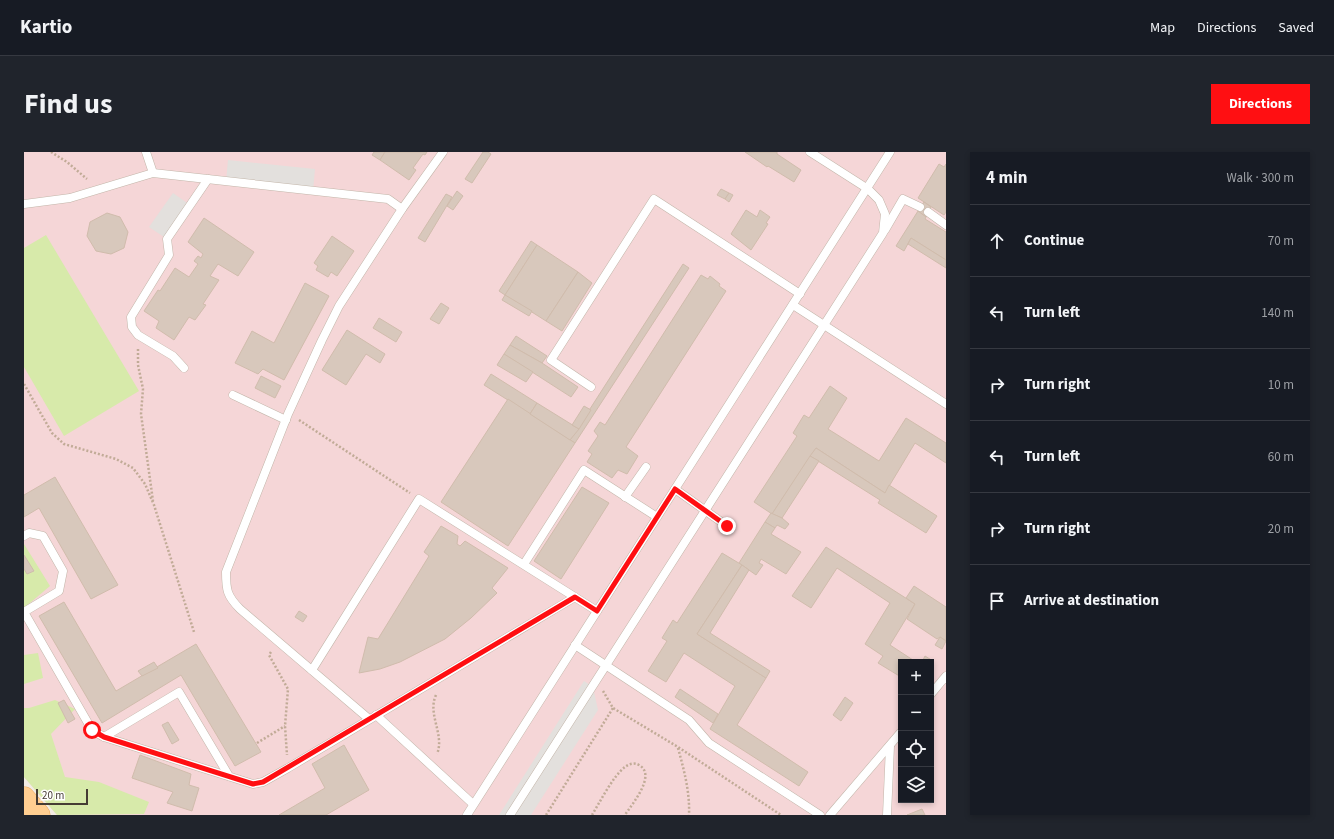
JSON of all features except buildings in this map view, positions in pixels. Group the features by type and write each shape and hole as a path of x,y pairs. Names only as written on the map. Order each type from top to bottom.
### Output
{"main road":[{"path":"24,798 39,815"}],"lane":[{"path":"146,152 153,173"},
{"path":"443,152 402,209 339,306 287,417 226,572 226,586 230,599 312,670 373,717 432,766 474,804"},
{"path":"810,152 868,189 879,200 885,214 883,233"},
{"path":"467,815 868,189 890,152"},
{"path":"24,204 70,198 153,173 388,199 402,209"},
{"path":"184,368 173,356 138,335 132,327 131,317 169,255 167,240 208,179"},
{"path":"591,387 551,360 654,199 800,294"},
{"path":"510,815 883,233 903,199 920,208"},
{"path":"928,212 946,224"},
{"path":"793,305 946,404"},
{"path":"233,395 287,417"},
{"path":"625,497 646,467"},
{"path":"524,564 584,470 658,517"},
{"path":"675,489 727,526"},
{"path":"312,670 419,498 597,611"},
{"path":"24,536 28,534 43,536 63,571 58,591 24,612 92,730 104,737 253,784 263,782 288,768 575,597"},
{"path":"575,645 689,720 709,743 820,815"},
{"path":"934,690 946,676"},
{"path":"104,737 179,692 229,776"},
{"path":"830,815 898,736"},
{"path":"887,815 890,746"}],"path":[{"path":"51,152 67,162 99,190"},
{"path":"138,335 138,365 143,389 141,414 154,505"},
{"path":"24,384 52,433 64,444 116,459 133,468 145,484 154,505 194,632"},
{"path":"287,417 419,498"},
{"path":"279,642 269,655 288,689 285,726 288,768"},
{"path":"432,766 438,750 438,735 433,712 434,698 445,674"},
{"path":"546,815 613,708"},
{"path":"257,743 285,726"},
{"path":"678,748 685,774 690,806 689,815"},
{"path":"592,815 619,772 632,763 640,765 645,772 646,780 625,815"}],"shaded area":[{"path":"24,152 946,152 946,815 57,815 24,777"},
{"path":"228,160 315,169 313,191 226,181"},
{"path":"173,193 190,205 167,239 149,227"},
{"path":"584,681 593,687 598,710 531,815 499,815"}],"green space":[{"path":"46,235 139,391 64,436 24,367 24,248"},
{"path":"24,544 50,586 24,608"},
{"path":"38,653 43,678 24,684 24,655"},
{"path":"55,700 75,709 51,734 65,777 99,782 149,802 144,814 57,815 24,777 24,708 29,708"}],"route":[{"path":"92,730 104,737 253,784 263,782 575,597 597,611 675,489 727,526"}]}
